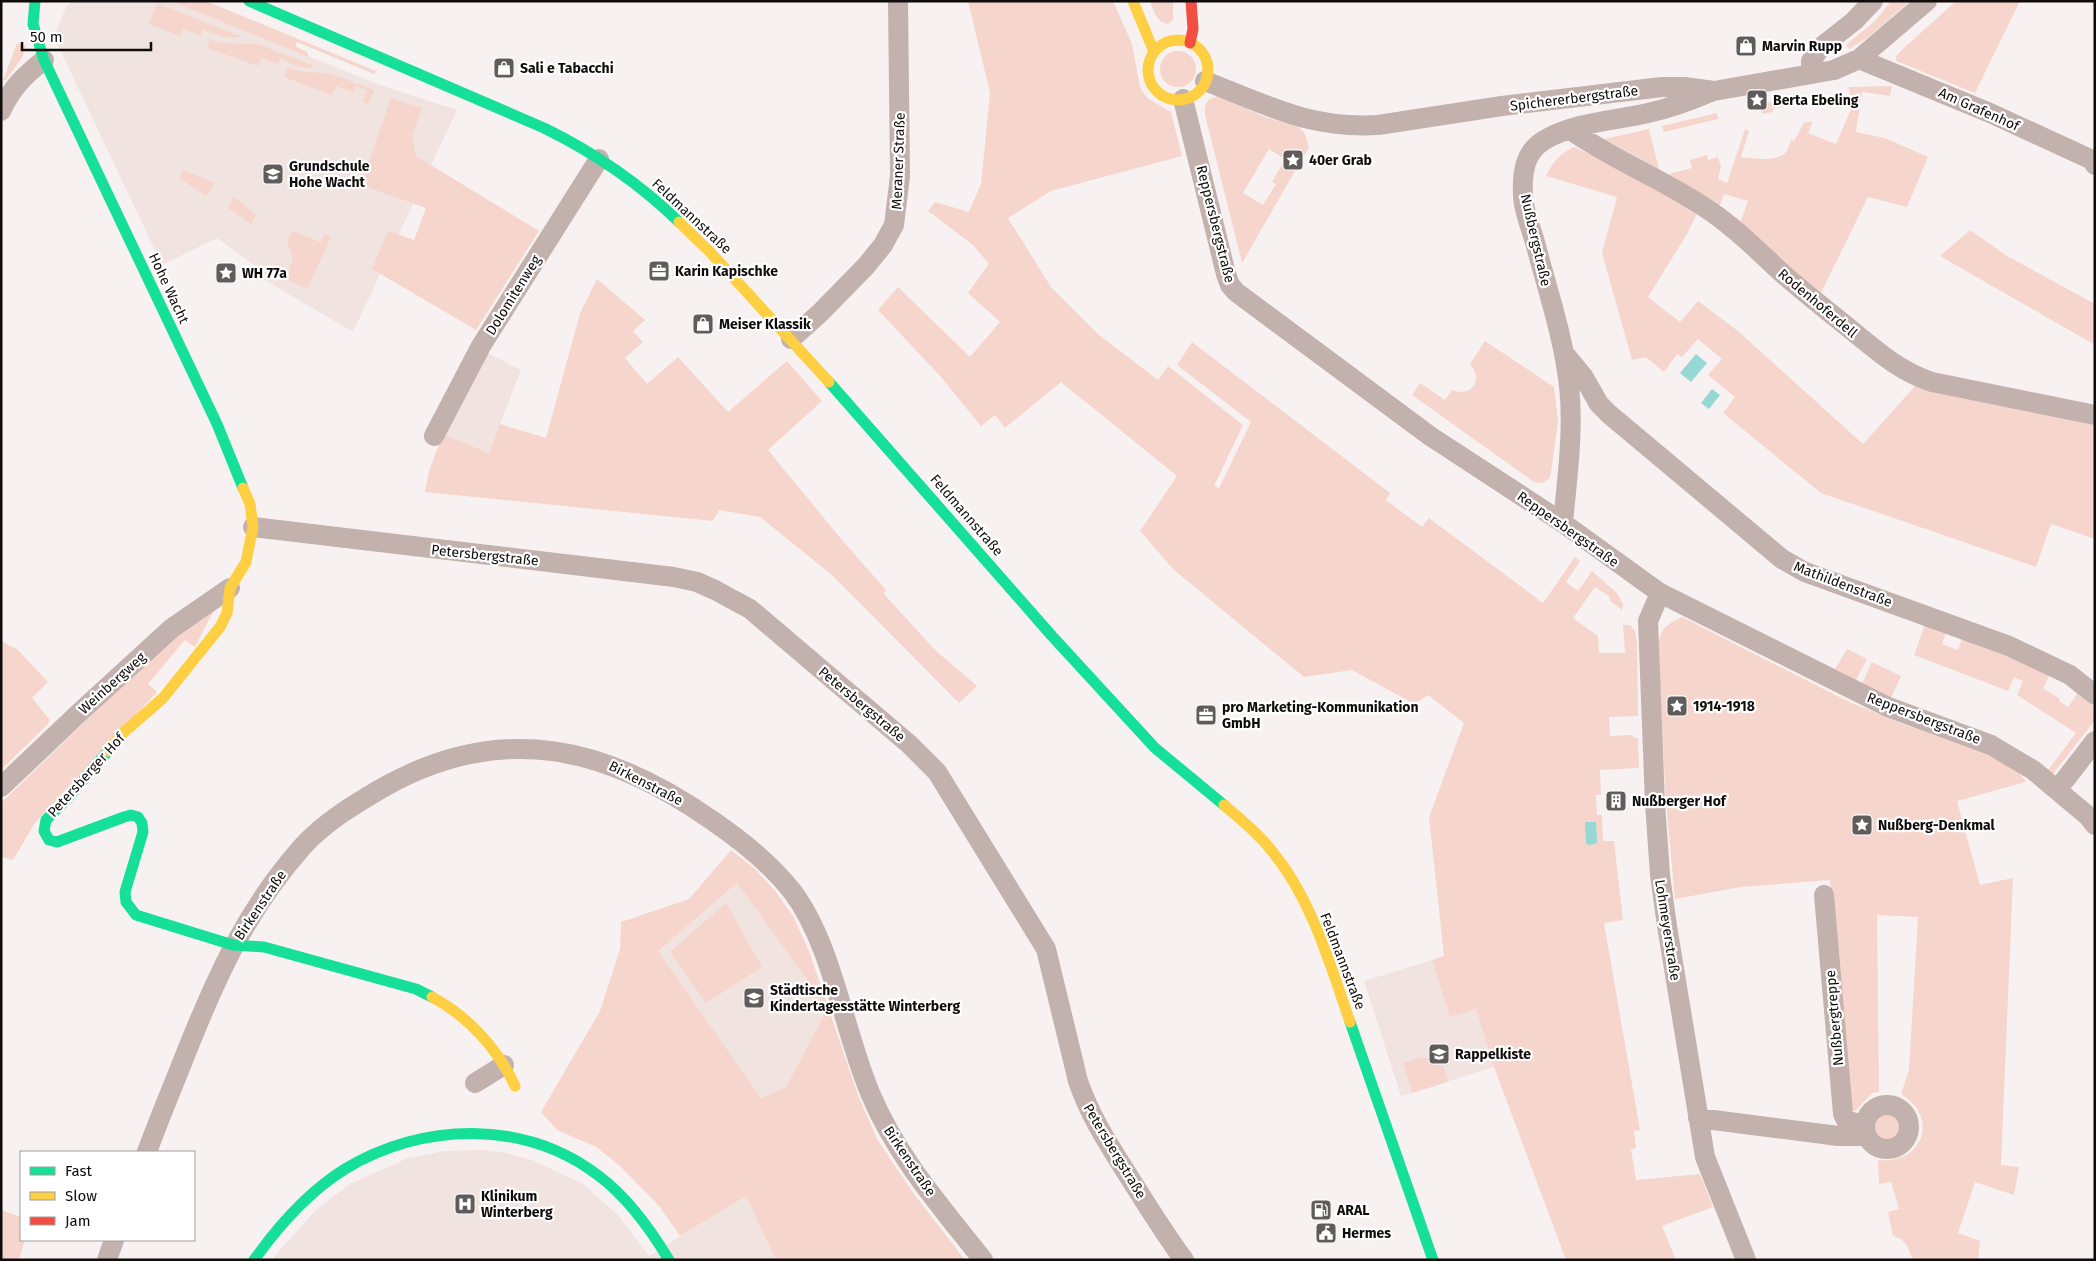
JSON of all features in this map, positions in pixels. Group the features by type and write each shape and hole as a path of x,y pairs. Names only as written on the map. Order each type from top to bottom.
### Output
{"street":[{"name":"Hohe Wacht","path":"35,1 32,12 33,28 44,60 217,424 250,504 253,527 246,562 230,588"},
{"name":"Feldmannstraße","path":"249,1 544,128 599,159 626,177 674,216 710,252 791,339 1052,636 1155,748 1236,815 1271,849 1296,888 1320,936 1433,1260"},
{"name":"Meraner Straße","path":"791,339 820,313 866,266 883,246 894,225 900,176 898,1"},
{"path":"1133,1 1154,52"},
{"path":"1190,43 1192,1"},
{"path":"1811,74 1811,61 1821,47 1854,21 1873,1"},
{"name":"Spichererbergstraße","path":"1205,81 1286,114 1332,125 1358,126 1662,87 1684,87 1714,91 1834,70 1859,59 1927,1"},
{"path":"1182,40 1190,43 1197,47 1205,59 1207,74 1205,81 1197,93 1183,99 1169,98 1160,94 1151,84 1148,74 1149,62 1154,52 1166,42 1182,40"},
{"name":"Am Grafenhof","path":"1859,59 1994,115 2092,160 2095,165"},
{"path":"1,111 10,92 22,77 44,60"},
{"name":"Nußbergstraße","path":"1563,522 1571,406 1564,353 1523,197 1524,167 1527,157 1542,141 1569,129 1649,113 1714,91"},
{"name":"Reppersbergstraße","path":"1183,99 1226,274 1230,286 1236,292 1430,436 1563,522 1660,593 1888,707 1991,744 2033,770 2088,816 2095,825"},
{"name":"Rodenhoferdell","path":"1569,129 1587,142 1664,181 1710,211 1746,239 1825,309 1872,347 1909,373 1932,382 2095,415"},
{"name":"Dolomitenweg","path":"434,436 481,346 599,159"},
{"name":"Mathildenstraße","path":"1564,353 1583,376 1599,404 1609,414 1782,559 1805,572 2010,646 2070,675 2095,695"},
{"name":"Petersbergstraße","path":"253,527 674,576 697,582 750,609 909,744 937,772 1046,949 1077,1076 1085,1101 1097,1126 1184,1260"},
{"name":"Weinbergweg","path":"1,786 172,628 230,588"},
{"name":"Petersberger Hof","path":"230,588 227,613 212,637 164,698 123,733 68,798 46,820 44,831 49,840 57,842 124,817 131,815 138,817 142,823 143,832 125,892 126,902 136,915 233,945 264,948 416,988 447,1005 479,1032 504,1065 515,1086"},
{"name":"Lohmeyerstraße","path":"1660,593 1648,621 1660,875 1705,1157 1746,1260"},
{"path":"2057,790 2095,741"},
{"name":"Birkenstraße","path":"147,1151 219,974 233,945 275,879 306,843 352,805 410,773 467,755 497,749 528,748 566,752 608,763 641,777 679,799 733,835 779,875 794,894 821,946 870,1093 888,1133 924,1185 983,1260"},
{"name":"Nußbergtreppe","path":"1698,1118 1838,1136 1866,1131 1846,1120 1843,1114 1824,895"},
{"path":"475,1083 504,1065"},
{"path":"254,1260 266,1242 300,1205 346,1168 375,1153 405,1142 428,1135 454,1133 502,1134 562,1153 593,1172 610,1186 644,1224 661,1257"},
{"path":"107,1260 114,1241"}],"shaded area":[{"name":"Grundschule Hohe Wacht","path":"72,1 171,1 380,85 457,110 353,332 263,279 266,274 217,238 162,265 54,37 66,7"},
{"path":"171,1 206,1 376,71 374,74 297,42 295,46 307,52 309,57"},
{"path":"968,1 1113,1 1132,44 1140,87 1147,98 1171,112 1182,156 1051,191 1008,218 1051,287 1099,335 1158,380 1168,366 1243,425 1214,486 1219,488 1251,422 1177,365 1192,342 1390,493 1386,500 1422,527 1429,518 1543,603 1575,557 1580,561 1566,582 1578,591 1592,571 1617,593 1623,604 1622,610 1610,601 1610,597 1595,587 1573,618 1598,636 1599,653 1625,653 1623,625 1630,625 1635,631 1637,641 1638,716 1609,717 1610,736 1630,735 1638,739 1639,768 1600,770 1601,795 1596,795 1597,815 1602,815 1603,841 1614,841 1623,920 1604,923 1640,1130 1634,1131 1636,1148 1631,1149 1636,1180 1700,1174 1713,1207 1662,1226 1676,1260 1566,1260 1494,1067 1476,1009 1450,1017 1432,960 1444,956 1429,817 1464,723 1428,695 1414,704 1352,670 1304,677 1174,570 1140,531 1177,476 1061,382 1005,428 995,415 981,426 941,377 878,310 898,287 970,357 1000,322 968,293 989,264 973,245 928,211 935,202 969,212 981,184 990,93"},
{"path":"1150,1 1173,1 1173,20 1168,24 1161,21 1156,16"},
{"path":"1891,1 1910,1 1870,36 1849,49 1846,45 1876,20"},
{"path":"1956,1 2020,1 1975,93 1896,61 1896,56 1904,48"},
{"path":"157,3 242,37 223,37 203,29 201,35 183,29 180,36 149,24"},
{"path":"210,39 221,43 257,44 312,65 311,68 299,67 280,58 278,64 261,58 258,66 207,48"},
{"path":"17,43 26,46 22,58 6,80 3,80"},
{"path":"1178,51 1185,52 1191,56 1195,62 1195,76 1191,82 1185,86 1178,87 1171,86 1165,82 1161,76 1160,69 1161,62 1165,56 1171,52"},
{"path":"288,67 298,71 331,74 374,90 368,104 363,101 367,90 355,86 353,92 336,86 332,95 284,77"},
{"path":"1892,86 1890,96 1862,92 1856,132 1885,138 1928,157 1907,207 1868,197 1821,293 1739,226 1748,201 1724,194 1719,208 1669,174 1692,168 1690,160 1707,155 1708,160 1718,157 1721,167 1718,179 1727,183 1745,129 1749,131 1741,157 1771,159 1782,155 1786,152 1791,140 1794,141 1804,123 1813,121 1808,133 1836,144 1852,107 1849,87"},
{"path":"1218,96 1265,117 1299,127 1305,134 1309,147 1242,263 1205,115 1205,107 1208,100","holes":["1269,149 1285,159 1272,182 1276,184 1263,205 1243,193"]},
{"path":"1795,97 1797,103 1762,114 1761,104"},
{"path":"391,98 422,108 412,136 416,156 539,231 476,330 372,269 388,231 414,240 426,208 361,185"},
{"path":"1717,113 1718,119 1664,132 1662,126"},
{"path":"1649,129 1659,169 1604,139"},
{"path":"1574,147 1660,187 1698,211 1687,234 1648,297 1680,322 1698,301 1738,331 1863,444 1916,385 2095,425 2095,539 2051,524 2036,567 1821,493 1723,413 1735,397 1708,375 1722,359 1698,339 1682,357 1677,354 1664,372 1646,357 1632,360 1602,253 1617,197 1546,176 1557,159"},
{"path":"183,170 215,183 206,196 179,178"},
{"path":"234,197 256,215 251,224 228,208"},
{"path":"1970,230 2007,256 2095,304 2095,345 1940,256"},
{"path":"292,231 320,242 325,234 331,237 307,289 287,279 293,257 287,242"},
{"path":"597,279 645,320 633,331 643,342 625,358 647,384 678,357 728,412 787,361 822,401 768,450 886,590 884,594 934,649 977,686 959,703 833,576 760,517 719,510 713,521 425,492 429,471 443,434 489,453 500,424 546,438 580,313"},
{"path":"1485,341 1554,387 1558,421 1551,473 1549,479 1542,483 1534,482 1412,395 1420,383 1445,400 1452,390 1459,392 1470,389 1474,386 1476,376 1470,364"},
{"path":"484,351 521,370 489,453 443,434"},
{"path":"213,612 195,647 185,640 148,684 157,692 35,823 13,860 1,857 1,803 149,660 193,623"},
{"path":"1682,617 1847,701 1903,724 1985,751 2015,768 2026,782 1957,801 1980,885 2013,878 2001,1165 2019,1167 2014,1195 1975,1182 1958,1233 1980,1241 1978,1260 1913,1260 1904,1242 1893,1236 1888,1212 1899,1209 1891,1182 1879,1184 1878,1160 1894,1160 1906,1155 1921,1138 1923,1126 1920,1115 1913,1104 1901,1094 1909,1070 1918,917 1877,915 1879,1092 1872,1093 1855,1111 1850,1110 1830,880 1741,887 1675,899 1666,801 1658,653 1659,640 1663,630 1670,623"},
{"path":"1926,622 1947,630 1942,644 1958,650 1963,636 2051,672 2043,688 2060,699 2059,701 2068,707 2077,694 2095,708 2095,720 2053,774 2048,770 2076,733 2017,695 2023,681 2014,677 2008,691 1914,655"},
{"path":"1,641 18,650 48,682 32,698 50,720 1,770"},
{"path":"1847,649 1867,659 1856,680 1835,669"},
{"path":"1872,662 1901,676 1891,698 1862,684"},
{"path":"731,850 755,869 775,891 793,916 809,951 858,1095 877,1139 914,1194 965,1260 776,1260 746,1196 680,1236 659,1206 619,1165 596,1147 557,1130 541,1112 600,1011 620,949 621,922 689,899","holes":["737,883 808,981 824,1015 786,1087 761,1098 658,951"]},
{"name":"Städtische Kindertagesstätte Winterberg","path":"737,883 808,981 824,1015 786,1087 761,1098 658,951"},
{"path":"726,903 762,967 706,1003 670,952"},
{"path":"1432,960 1450,1016 1476,1009 1494,1067 1401,1096 1364,981"},
{"path":"1422,1057 1423,1059 1431,1057 1432,1060 1441,1057 1448,1082 1412,1093 1403,1063"},
{"path":"1887,1114 1896,1118 1900,1127 1896,1136 1887,1140 1878,1136 1874,1127 1878,1118"},
{"name":"Klinikum Winterberg","path":"485,1150 532,1160 583,1184 618,1215 649,1256 746,1195 776,1260 271,1260 318,1208 350,1184 408,1158 444,1151"},
{"path":"1,1210 20,1217 20,1241 25,1241 19,1260 1,1260"}],"water":[{"path":"1696,354 1707,363 1691,382 1680,373"},
{"path":"1712,389 1720,395 1709,409 1701,403"},
{"path":"1585,822 1596,822 1597,843 1589,845 1586,843"}],"traffic: fast":[{"path":"35,1 33,24 44,60 217,424 243,488"},
{"path":"249,1 562,137 632,181 679,222"},
{"path":"829,382 1052,636 1155,748 1224,805"},
{"path":"108,751 68,798 46,820 44,831 49,840 57,842 124,817 131,815 138,817 142,823 143,832 125,892 126,902 136,915 233,945 264,947 416,989 432,997"},
{"path":"1350,1022 1433,1260"},
{"path":"254,1260 295,1210 331,1178 345,1169 375,1153 407,1142 440,1136 473,1134 506,1136 539,1144 570,1157 599,1176 619,1194 638,1215 669,1260"}],"traffic: slow":[{"path":"1133,1 1154,52"},
{"path":"1178,40 1194,45 1199,49 1203,54 1208,70 1203,86 1199,91 1194,95 1178,100 1162,95 1157,91 1153,86 1148,70 1153,54 1157,49 1162,45 1178,40"},
{"path":"679,222 710,252 829,382"},
{"path":"108,751 123,733 163,698 220,627 227,613 230,588 246,562 253,527 250,504 243,488"},
{"path":"1224,805 1249,826 1266,844 1297,889 1327,954 1350,1022"},
{"path":"432,997 458,1014 481,1035 500,1059 515,1086"}],"traffic: jam":[{"path":"1190,43 1193,29 1191,1"}],"place":[{"name":"Marvin Rupp","path":"1746,46"},
{"name":"Sali e Tabacchi","path":"504,68"},
{"name":"Berta Ebeling","path":"1757,100"},
{"name":"40er Grab","path":"1293,160"},
{"name":"Grundschule Hohe Wacht","path":"273,174"},
{"name":"Karin Kapischke","path":"659,271"},
{"name":"WH 77a","path":"226,273"},
{"name":"Meiser Klassik","path":"703,324"},
{"name":"1914-1918","path":"1677,706"},
{"name":"pro Marketing-Kommunikation GmbH","path":"1206,715"},
{"name":"Nußberger Hof","path":"1616,801"},
{"name":"Nußberg-Denkmal","path":"1862,825"},
{"name":"Städtische Kindertagesstätte Winterberg","path":"754,998"},
{"name":"Rappelkiste","path":"1439,1054"},
{"name":"Klinikum Winterberg","path":"465,1204"},
{"name":"ARAL","path":"1321,1210"},
{"name":"Hermes","path":"1326,1233"}]}
